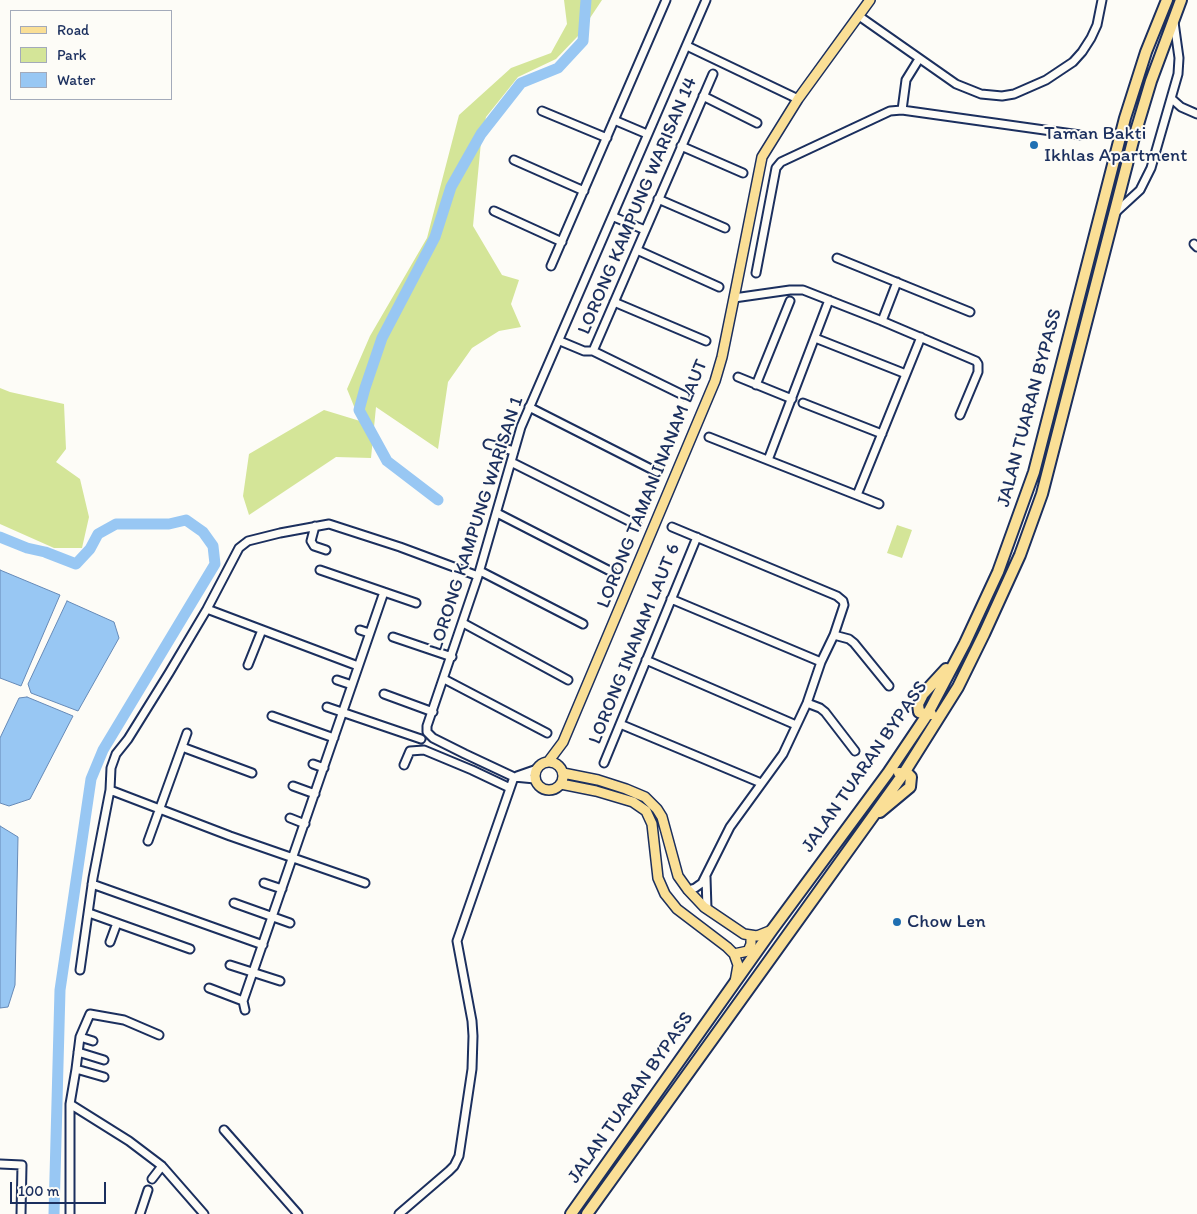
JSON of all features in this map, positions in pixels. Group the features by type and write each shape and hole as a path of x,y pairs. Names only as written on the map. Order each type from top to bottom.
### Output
{"highway":[{"name":"JALAN TUARAN BYPASS","path":"927,715 919,712 920,700 965,643 998,572 1034,472 1125,118 1146,52 1167,0"},
{"name":"JALAN TUARAN BYPASS","path":"587,1214 871,819 910,787 911,777 904,773 958,686 1005,590 1039,504 1146,98 1181,0"},
{"name":"JALAN TUARAN BYPASS","path":"571,1214 927,715 933,713 958,686"},
{"path":"888,772 904,773"}],"main road":[{"name":"LORONG TAMAN INANAM LAUT","path":"548,762 563,742 711,390 722,357 759,165 768,146 798,98 870,0"},
{"path":"562,784 563,742"},
{"path":"562,784 555,790 539,787 535,779 537,769 540,765 548,762 561,769 638,793 651,802 662,817 678,876 688,890 707,909 736,929 751,936 762,935 772,930"},
{"path":"562,784 596,790 633,802 646,811 652,824 658,878 665,894 677,909 734,954 738,965 735,982"},
{"path":"734,954 748,951 751,944 751,936"}],"street":[{"path":"552,266 666,0"},
{"name":"LORONG KAMPUNG WARISAN 1","path":"535,779 514,777 458,751 429,734 427,726 479,573 514,451 529,407 614,217 647,134 706,0"},
{"path":"859,16 919,59 967,90 993,96 1014,94 1046,80 1072,62 1082,52 1097,25 1102,0"},
{"path":"1115,213 1140,190 1146,180 1170,108 1179,68 1174,19"},
{"path":"687,46 798,98"},
{"path":"902,110 906,80 919,59"},
{"name":"LORONG KAMPUNG WARISAN 14","path":"593,351 713,74"},
{"path":"703,96 757,123"},
{"path":"1172,99 1181,107 1197,114"},
{"path":"1170,108 1181,107"},
{"path":"756,273 774,174 781,162 890,111 902,110 1080,134"},
{"path":"542,111 606,138"},
{"path":"614,120 647,134"},
{"path":"681,146 743,173"},
{"path":"514,160 584,191"},
{"path":"658,199 725,228"},
{"path":"494,210 562,242"},
{"path":"614,217 645,230"},
{"path":"637,250 719,287"},
{"path":"837,258 970,312"},
{"path":"882,320 897,282"},
{"path":"734,298 797,290 808,292 882,320 976,361 979,368 960,415"},
{"path":"768,460 829,300"},
{"path":"614,302 706,341"},
{"path":"756,385 790,302"},
{"path":"856,495 921,337"},
{"path":"815,338 906,374"},
{"path":"560,341 584,351 593,351 686,396"},
{"path":"738,377 792,399"},
{"path":"803,403 882,434"},
{"path":"529,407 657,472"},
{"path":"709,436 878,504"},
{"path":"488,444 514,451"},
{"path":"511,462 637,525"},
{"path":"497,513 612,572"},
{"path":"80,970 92,884 110,790 111,768 116,754 149,705 207,609 233,562 236,552 248,541 324,524 335,525 479,573 583,624"},
{"path":"315,526 311,541 314,546 326,550"},
{"path":"672,527 837,596 843,601 844,605 834,635 783,754 730,827 706,877 699,886 688,890"},
{"name":"LORONG INANAM LAUT 6","path":"604,763 697,537"},
{"path":"320,570 416,603"},
{"path":"245,1010 244,1001 262,945 384,592"},
{"path":"671,599 821,662"},
{"path":"207,609 358,666"},
{"path":"463,623 568,680"},
{"path":"248,665 262,630"},
{"path":"360,630 370,633"},
{"path":"834,635 849,639 854,643 889,686"},
{"path":"393,637 452,657"},
{"path":"646,660 796,725"},
{"path":"337,680 352,685"},
{"path":"444,680 547,733"},
{"path":"384,694 433,712"},
{"path":"806,703 825,712 855,751"},
{"path":"328,707 421,739"},
{"path":"272,716 334,738"},
{"path":"620,724 761,783"},
{"path":"148,841 187,733"},
{"path":"182,747 252,773"},
{"path":"404,765 410,751 424,750 510,788"},
{"path":"313,764 324,768"},
{"path":"399,1214 449,1171 459,1156 472,1069 473,1036 472,1021 457,941 514,777 537,769"},
{"path":"293,786 314,794"},
{"path":"110,790 365,883"},
{"path":"290,818 304,824"},
{"path":"706,877 707,909"},
{"path":"264,883 282,890"},
{"path":"92,884 262,945"},
{"path":"234,903 290,923"},
{"path":"89,913 190,949"},
{"path":"110,942 117,923"},
{"path":"230,965 280,982"},
{"path":"209,988 244,1001"},
{"path":"70,1214 70,1104 80,1037 88,1016 93,1014 124,1020 159,1035"},
{"path":"80,1037 93,1042"},
{"path":"78,1052 104,1060"},
{"path":"76,1069 104,1077"},
{"path":"70,1104 129,1141 162,1166 204,1214"},
{"path":"224,1130 298,1214"},
{"path":"0,1164 22,1165 21,1214"},
{"path":"152,1179 162,1166"},
{"path":"140,1214 148,1190"}],"green space":[{"path":"564,0 602,0 578,36 556,59 518,77 486,117 481,142 473,226 502,275 519,280 511,304 521,327 499,331 472,348 448,382 438,449 376,407 371,458 336,457 249,515 243,496 249,454 324,410 360,421 347,389 370,336 427,238 459,115 511,68 551,53 567,24"},
{"path":"0,388 64,404 66,449 56,462 80,479 89,517 82,548 54,548 0,524"},
{"path":"897,525 912,530 902,558 887,553"}],"water":[{"path":"0,570 60,595 21,686 0,678"},
{"path":"67,601 114,622 119,638 78,711 31,693 28,684"},
{"path":"27,697 73,716 30,799 9,806 0,803 0,738 19,698"},
{"path":"0,826 18,837 15,985 8,1007 0,1008"}],"waterway":[{"path":"438,500 387,461 359,410 365,388 382,338 435,237 451,187 481,134 521,83 558,68 583,41 586,0"},
{"path":"0,537 76,564 90,549 98,534 116,524 169,524 186,520 203,532 213,546 215,564 103,750 91,779 60,990 54,1214"}],"place":[{"name":"Taman Bakti Ikhlas Apartment","path":"1034,145"},
{"name":"Chow Len","path":"897,922"}]}
